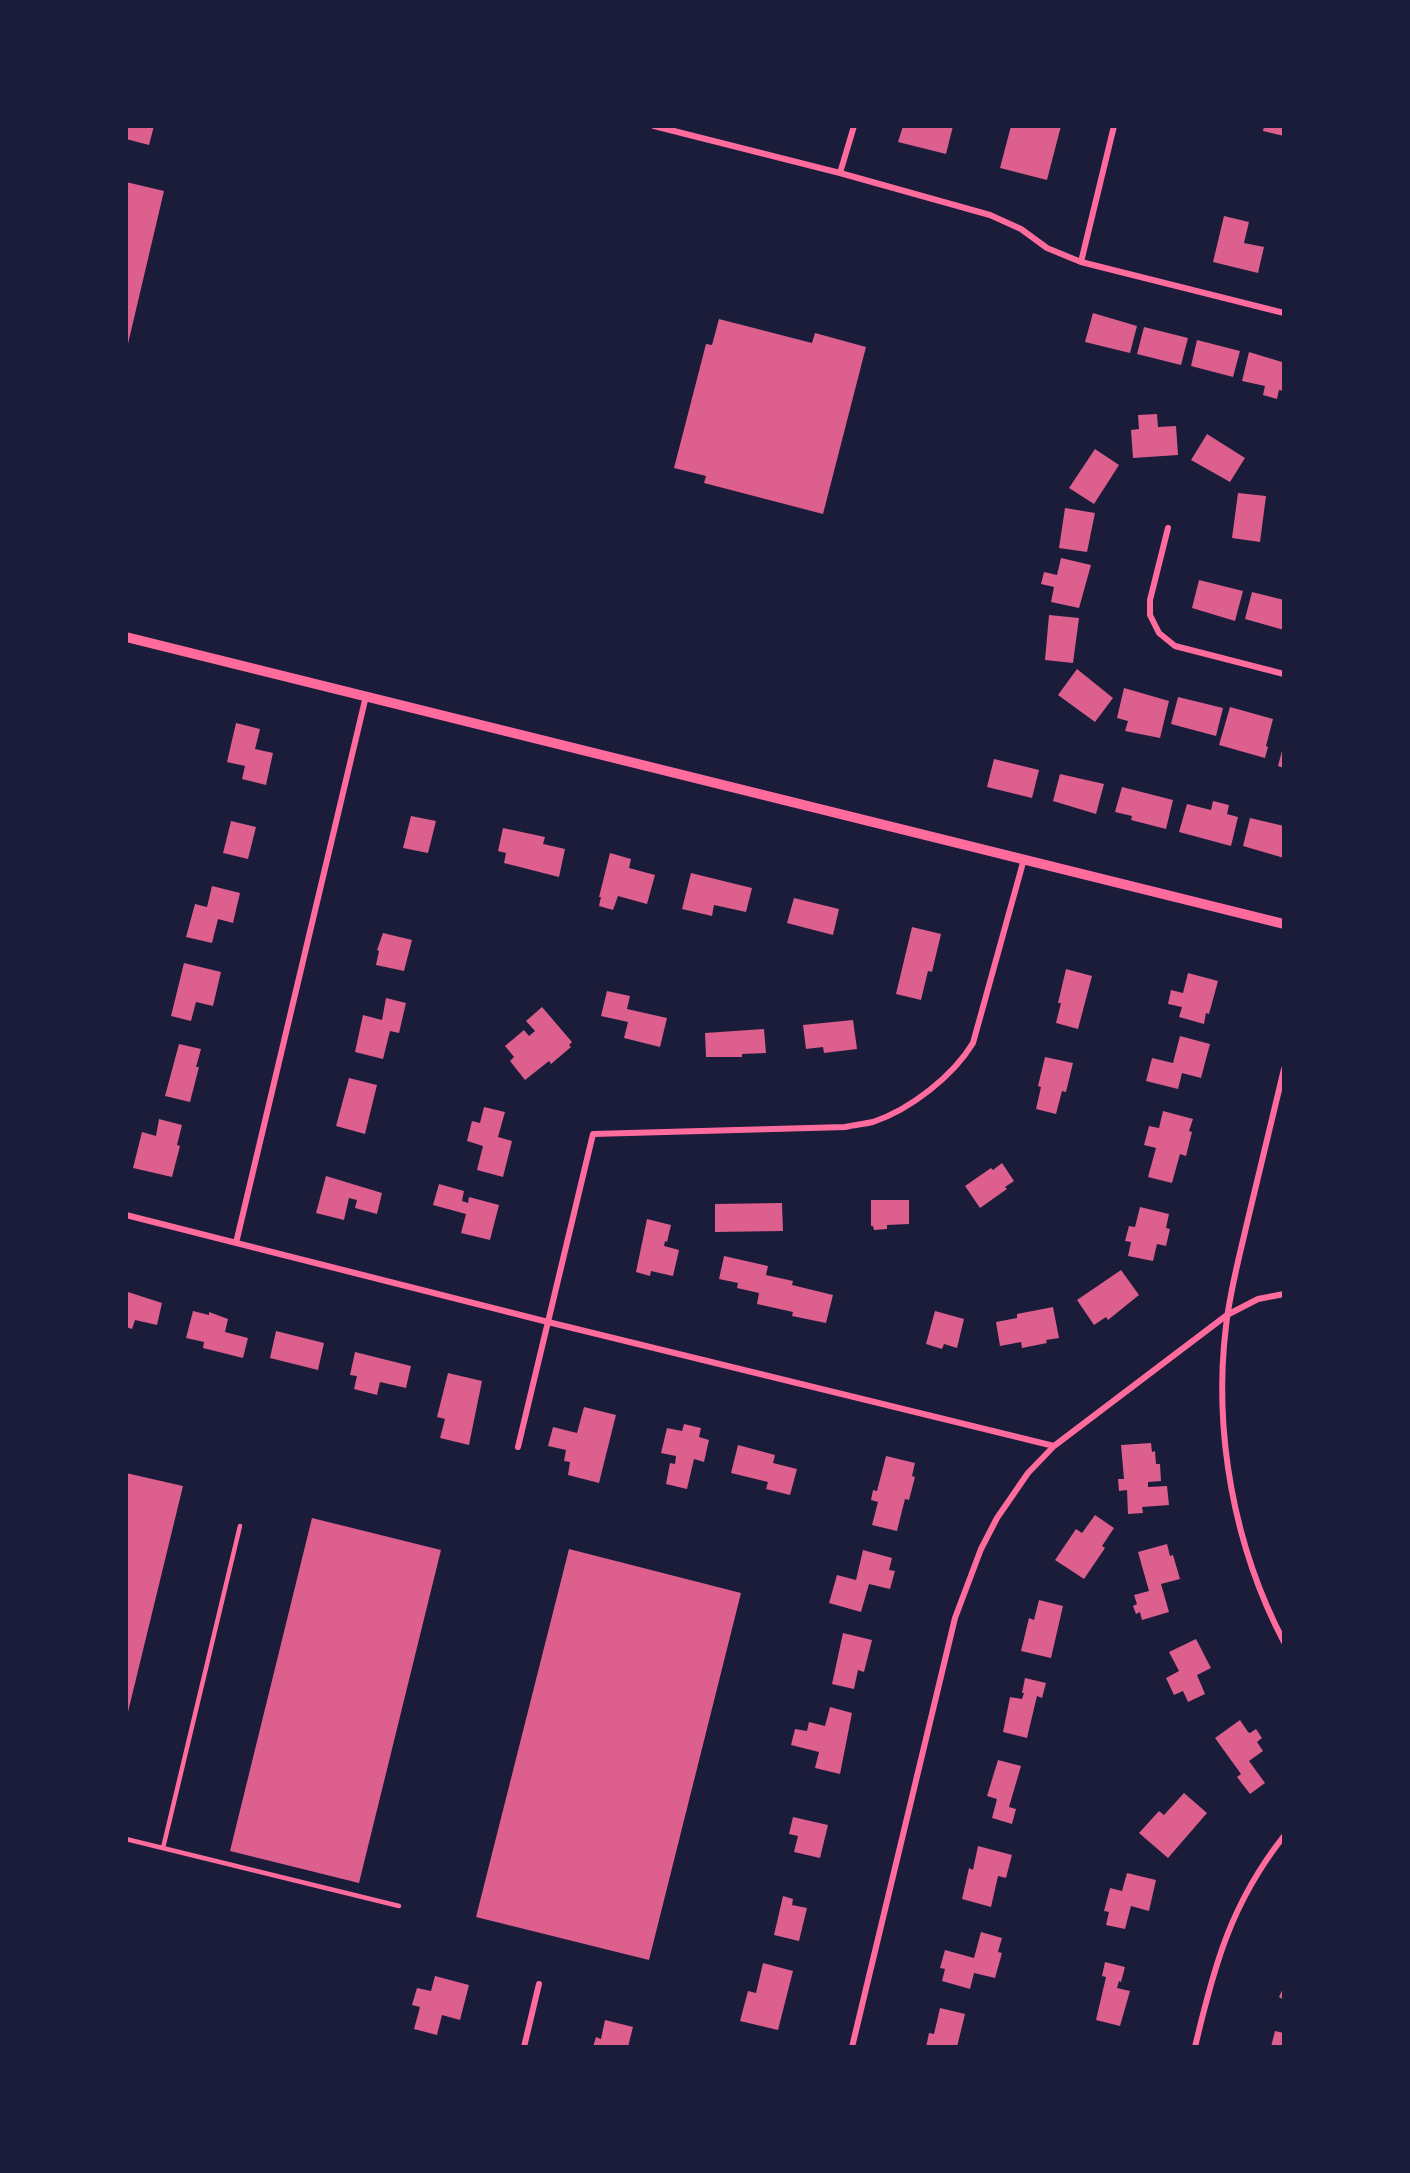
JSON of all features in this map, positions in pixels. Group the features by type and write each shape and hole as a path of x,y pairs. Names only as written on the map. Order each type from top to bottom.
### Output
{"street":[{"path":"654,126 840,173 990,215 1021,229 1047,248 1081,262 1284,313"},
{"path":"840,173 854,126"},
{"path":"1081,262 1114,126"},
{"path":"1168,528 1150,600 1152,622 1164,639 1175,646 1284,674"},
{"path":"126,637 1284,924"},
{"path":"236,1243 366,696"},
{"path":"518,1447 593,1134 845,1127 873,1122 909,1104 944,1078 963,1060 973,1042 1024,859"},
{"path":"1284,1069 1227,1315 1223,1407 1230,1479 1247,1550 1258,1585 1284,1642"},
{"path":"126,1215 548,1322 1054,1446"},
{"path":"852,2047 955,1618 981,1549 997,1518 1028,1473 1054,1446 1227,1315 1258,1299 1284,1294"},
{"path":"1195,2047 1214,1967 1230,1924 1252,1882 1284,1836"},
{"path":"524,2047 539,1984"}],"lane":[{"path":"163,1848 240,1526"},
{"path":"126,1839 399,1906"}],"building":[{"path":"126,126 154,126 149,145 126,139"},
{"path":"903,126 953,126 946,154 898,142"},
{"path":"1011,126 1061,126 1047,180 1000,168"},
{"path":"1264,126 1284,126 1284,136 1263,131"},
{"path":"126,182 164,191 127,348 126,348"},
{"path":"1224,216 1249,222 1244,243 1264,247 1258,273 1213,262"},
{"path":"1093,313 1137,326 1130,353 1085,342"},
{"path":"719,319 812,343 815,333 866,347 823,514 704,483 706,476 674,468 706,344 712,345"},
{"path":"1144,327 1188,338 1181,365 1137,354"},
{"path":"1197,340 1240,351 1233,377 1191,366"},
{"path":"1249,352 1282,362 1284,391 1279,390 1277,399 1263,395 1265,386 1242,381"},
{"path":"1157,414 1158,427 1176,426 1178,455 1133,458 1131,430 1139,429 1138,415"},
{"path":"1207,434 1245,458 1230,482 1191,460"},
{"path":"1095,449 1119,465 1094,504 1069,488"},
{"path":"1238,493 1266,496 1260,542 1232,538"},
{"path":"1065,508 1095,513 1087,552 1059,548"},
{"path":"1061,558 1091,565 1079,608 1051,602 1054,587 1041,584 1044,572 1057,575"},
{"path":"1199,580 1243,591 1235,621 1192,608"},
{"path":"1252,592 1284,600 1284,630 1245,619"},
{"path":"1049,615 1079,618 1073,663 1045,660"},
{"path":"1077,669 1113,698 1095,722 1058,695"},
{"path":"1124,688 1169,701 1160,738 1125,731 1128,721 1117,718"},
{"path":"1178,697 1223,708 1216,736 1171,724"},
{"path":"1230,707 1273,719 1265,758 1219,745"},
{"path":"236,723 260,729 255,749 273,753 266,785 242,779 245,766 227,762"},
{"path":"1284,747 1284,768 1278,766"},
{"path":"994,759 1039,770 1032,798 987,787"},
{"path":"1060,774 1104,784 1096,814 1053,801"},
{"path":"1122,787 1173,800 1166,829 1131,820 1132,816 1115,812"},
{"path":"1213,801 1229,805 1227,814 1238,817 1231,846 1179,832 1187,804 1211,810"},
{"path":"411,816 436,821 428,853 403,848"},
{"path":"1250,818 1284,826 1284,858 1243,846"},
{"path":"231,821 256,827 248,859 223,853"},
{"path":"503,828 545,837 543,844 565,849 559,877 504,863 506,853 498,851"},
{"path":"610,853 631,859 629,868 655,875 647,904 618,896 613,910 599,906 601,897 599,897"},
{"path":"691,873 752,888 746,912 714,905 712,916 682,909"},
{"path":"212,886 240,893 233,923 218,919 212,943 186,937 195,904 207,907"},
{"path":"794,898 839,909 833,935 787,923"},
{"path":"912,927 941,934 932,972 928,971 921,1000 896,994"},
{"path":"383,933 412,940 404,971 376,965 379,951 377,950"},
{"path":"184,963 221,972 213,1006 196,1002 191,1021 171,1016"},
{"path":"1066,969 1092,976 1078,1029 1056,1023"},
{"path":"1188,973 1218,981 1204,1024 1179,1017 1182,1007 1168,1004 1171,990 1183,993"},
{"path":"607,991 630,996 627,1009 667,1018 660,1047 624,1038 628,1022 601,1016"},
{"path":"386,998 406,1003 399,1033 390,1031 383,1059 355,1052 363,1015 382,1020"},
{"path":"542,1007 572,1042 569,1045 571,1047 551,1064 549,1061 525,1080 510,1061 514,1057 505,1046 524,1030 529,1036 535,1031 526,1021"},
{"path":"853,1020 857,1049 824,1053 823,1047 806,1049 803,1025"},
{"path":"764,1029 766,1053 742,1054 742,1057 706,1057 705,1033"},
{"path":"1180,1036 1210,1044 1201,1078 1182,1073 1178,1089 1146,1081 1152,1058 1173,1063"},
{"path":"179,1044 201,1049 190,1102 165,1096"},
{"path":"1045,1057 1073,1063 1066,1092 1062,1091 1056,1114 1036,1109 1041,1087 1038,1086"},
{"path":"349,1078 377,1085 365,1134 336,1126"},
{"path":"484,1107 505,1112 498,1137 512,1141 503,1177 477,1170 483,1146 467,1141 472,1121 480,1123"},
{"path":"1163,1111 1193,1119 1186,1156 1180,1154 1172,1183 1148,1177 1156,1148 1144,1145 1149,1126 1159,1128"},
{"path":"159,1119 182,1125 177,1145 180,1146 172,1177 133,1168 142,1132 156,1136"},
{"path":"1002,1163 1014,1181 1005,1187 1007,1189 980,1208 965,1186"},
{"path":"326,1176 382,1193 377,1214 355,1208 357,1200 349,1198 344,1220 316,1213"},
{"path":"439,1184 464,1191 462,1201 468,1203 469,1197 499,1205 490,1240 461,1233 466,1214 433,1205"},
{"path":"871,1200 909,1200 909,1224 887,1225 887,1229 874,1230 871,1226"},
{"path":"782,1203 783,1231 715,1232 715,1204"},
{"path":"1140,1207 1169,1214 1166,1228 1170,1229 1166,1246 1157,1244 1153,1261 1128,1256 1131,1242 1125,1241 1129,1226 1135,1227"},
{"path":"647,1219 671,1225 664,1246 679,1250 673,1276 651,1271 650,1276 636,1272"},
{"path":"724,1256 768,1266 766,1275 793,1281 792,1285 833,1295 826,1323 792,1316 793,1312 757,1304 759,1293 737,1288 738,1283 719,1279"},
{"path":"1121,1270 1139,1295 1108,1320 1106,1317 1094,1325 1077,1300"},
{"path":"128,1292 162,1303 157,1325 135,1320 132,1329 126,1327 126,1294"},
{"path":"1053,1307 1059,1338 1022,1348 1021,1342 1000,1346 996,1322 1017,1318 1017,1314"},
{"path":"193,1311 209,1315 209,1312 228,1319 225,1332 248,1338 243,1358 203,1348 204,1342 186,1338"},
{"path":"935,1311 964,1319 957,1348 944,1344 942,1349 926,1344"},
{"path":"276,1331 324,1343 318,1370 270,1358"},
{"path":"355,1352 411,1366 406,1388 380,1382 377,1395 354,1389 357,1376 350,1375"},
{"path":"448,1373 482,1381 469,1445 440,1438 445,1419 437,1417"},
{"path":"584,1407 616,1415 599,1483 568,1475 570,1462 564,1461 566,1450 548,1446 553,1427 577,1433"},
{"path":"684,1424 701,1428 699,1437 709,1440 704,1462 694,1459 687,1489 666,1484 670,1463 675,1464 676,1456 661,1453 667,1428 682,1431"},
{"path":"1151,1443 1152,1452 1155,1451 1156,1464 1160,1464 1161,1481 1148,1482 1148,1487 1167,1486 1169,1505 1142,1507 1143,1513 1128,1514 1127,1490 1119,1491 1118,1479 1124,1479 1121,1445"},
{"path":"738,1445 775,1455 773,1463 797,1469 790,1495 766,1489 768,1482 731,1473"},
{"path":"886,1456 915,1463 912,1476 915,1477 909,1500 905,1499 897,1531 872,1525 878,1502 871,1500 873,1490 877,1491"},
{"path":"126,1473 183,1486 127,1716 126,1716"},
{"path":"1095,1515 1114,1528 1102,1546 1105,1548 1084,1579 1055,1560 1076,1529 1082,1533"},
{"path":"312,1518 441,1550 359,1883 230,1851"},
{"path":"1167,1544 1180,1579 1161,1584 1169,1612 1142,1620 1140,1612 1136,1614 1133,1606 1137,1604 1134,1595 1149,1591 1138,1552"},
{"path":"569,1549 741,1593 649,1960 476,1917"},
{"path":"863,1550 892,1558 889,1570 895,1571 890,1589 869,1584 861,1612 829,1603 837,1575 856,1580"},
{"path":"1039,1600 1063,1606 1051,1658 1021,1651 1029,1618 1034,1620"},
{"path":"843,1633 872,1640 864,1672 858,1670 854,1689 832,1684"},
{"path":"1196,1639 1211,1668 1197,1675 1205,1694 1188,1702 1183,1691 1174,1695 1166,1678 1179,1671 1169,1652"},
{"path":"1025,1678 1046,1683 1042,1698 1037,1696 1027,1738 1003,1732 1010,1697 1022,1699"},
{"path":"830,1707 852,1713 840,1774 815,1768 819,1752 791,1745 795,1729 807,1731 809,1722 825,1726"},
{"path":"1240,1720 1248,1732 1256,1729 1262,1738 1257,1742 1263,1751 1249,1761 1265,1783 1250,1794 1237,1777 1241,1774 1215,1738"},
{"path":"998,1760 1021,1766 1009,1807 1016,1809 1012,1824 992,1818 997,1799 987,1796"},
{"path":"1184,1793 1207,1813 1168,1858 1139,1833 1159,1811 1164,1815"},
{"path":"793,1817 828,1825 820,1858 794,1852 798,1836 789,1834"},
{"path":"978,1846 1012,1855 1006,1878 998,1876 991,1907 962,1899 969,1868 973,1870"},
{"path":"1127,1873 1156,1880 1149,1911 1131,1906 1125,1929 1106,1925 1109,1912 1104,1911 1110,1888 1122,1891"},
{"path":"783,1896 793,1899 792,1905 807,1908 799,1941 774,1935"},
{"path":"981,1932 1002,1938 998,1952 1002,1953 995,1978 974,1973 970,1989 942,1981 945,1969 940,1968 945,1950 974,1958"},
{"path":"1105,1962 1125,1967 1117,1988 1130,1991 1120,2026 1096,2020 1106,1977 1102,1976"},
{"path":"763,1963 793,1971 778,2030 740,2021 748,1991 756,1993"},
{"path":"435,1976 469,1985 460,2020 442,2015 437,2035 414,2029 420,2007 412,2005 417,1988 431,1991"},
{"path":"1284,1986 1284,2000 1279,1997"},
{"path":"940,2008 965,2014 957,2047 926,2047 929,2033 934,2034"},
{"path":"605,2020 633,2027 628,2047 593,2047 596,2037 601,2039"},
{"path":"1275,2031 1284,2033 1284,2047 1271,2047"}]}
